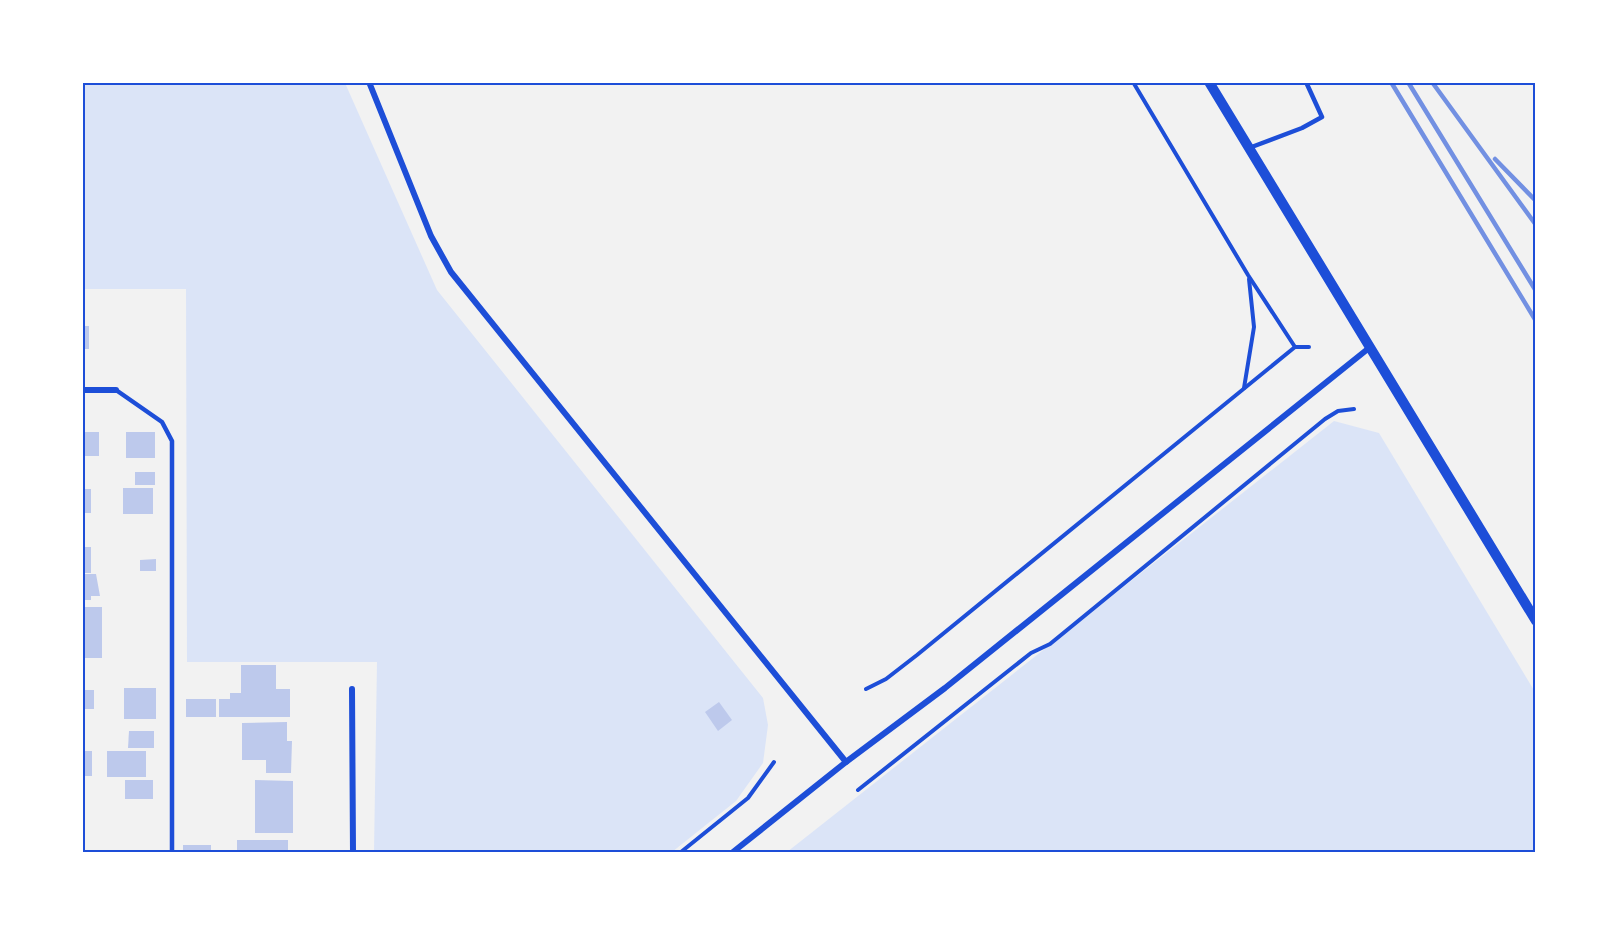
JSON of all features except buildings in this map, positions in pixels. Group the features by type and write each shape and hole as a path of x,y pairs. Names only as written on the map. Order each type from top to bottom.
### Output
{"street":[{"path":"369,82 431,236 452,272 846,762"},
{"path":"1209,82 1536,621"},
{"path":"733,852 846,762 945,688 1369,348"},
{"path":"82,390 116,390"},
{"path":"352,689 353,852"}],"lane":[{"path":"1249,148 1302,128 1322,117 1306,82"},
{"path":"116,390 162,422 172,441 172,852"}],"path":[{"path":"1133,82 1248,275 1295,347"},
{"path":"1244,388 1254,327 1248,275"},
{"path":"866,689 886,679 917,655 1295,347 1309,347"},
{"path":"858,790 1031,653 1050,645 1324,419 1338,411 1354,410"},
{"path":"681,852 748,798 774,762"}],"shaded area":[{"path":"82,83 345,83 437,290 763,698 768,725 763,763 736,801 672,852 374,852 377,662 187,662 186,289 83,289"},
{"path":"1334,421 1379,433 1535,692 1535,852 787,852"}],"railway":[{"path":"1391,82 1536,321"},
{"path":"1408,82 1536,291"},
{"path":"1432,82 1536,225"},
{"path":"1495,159 1536,201"}]}
